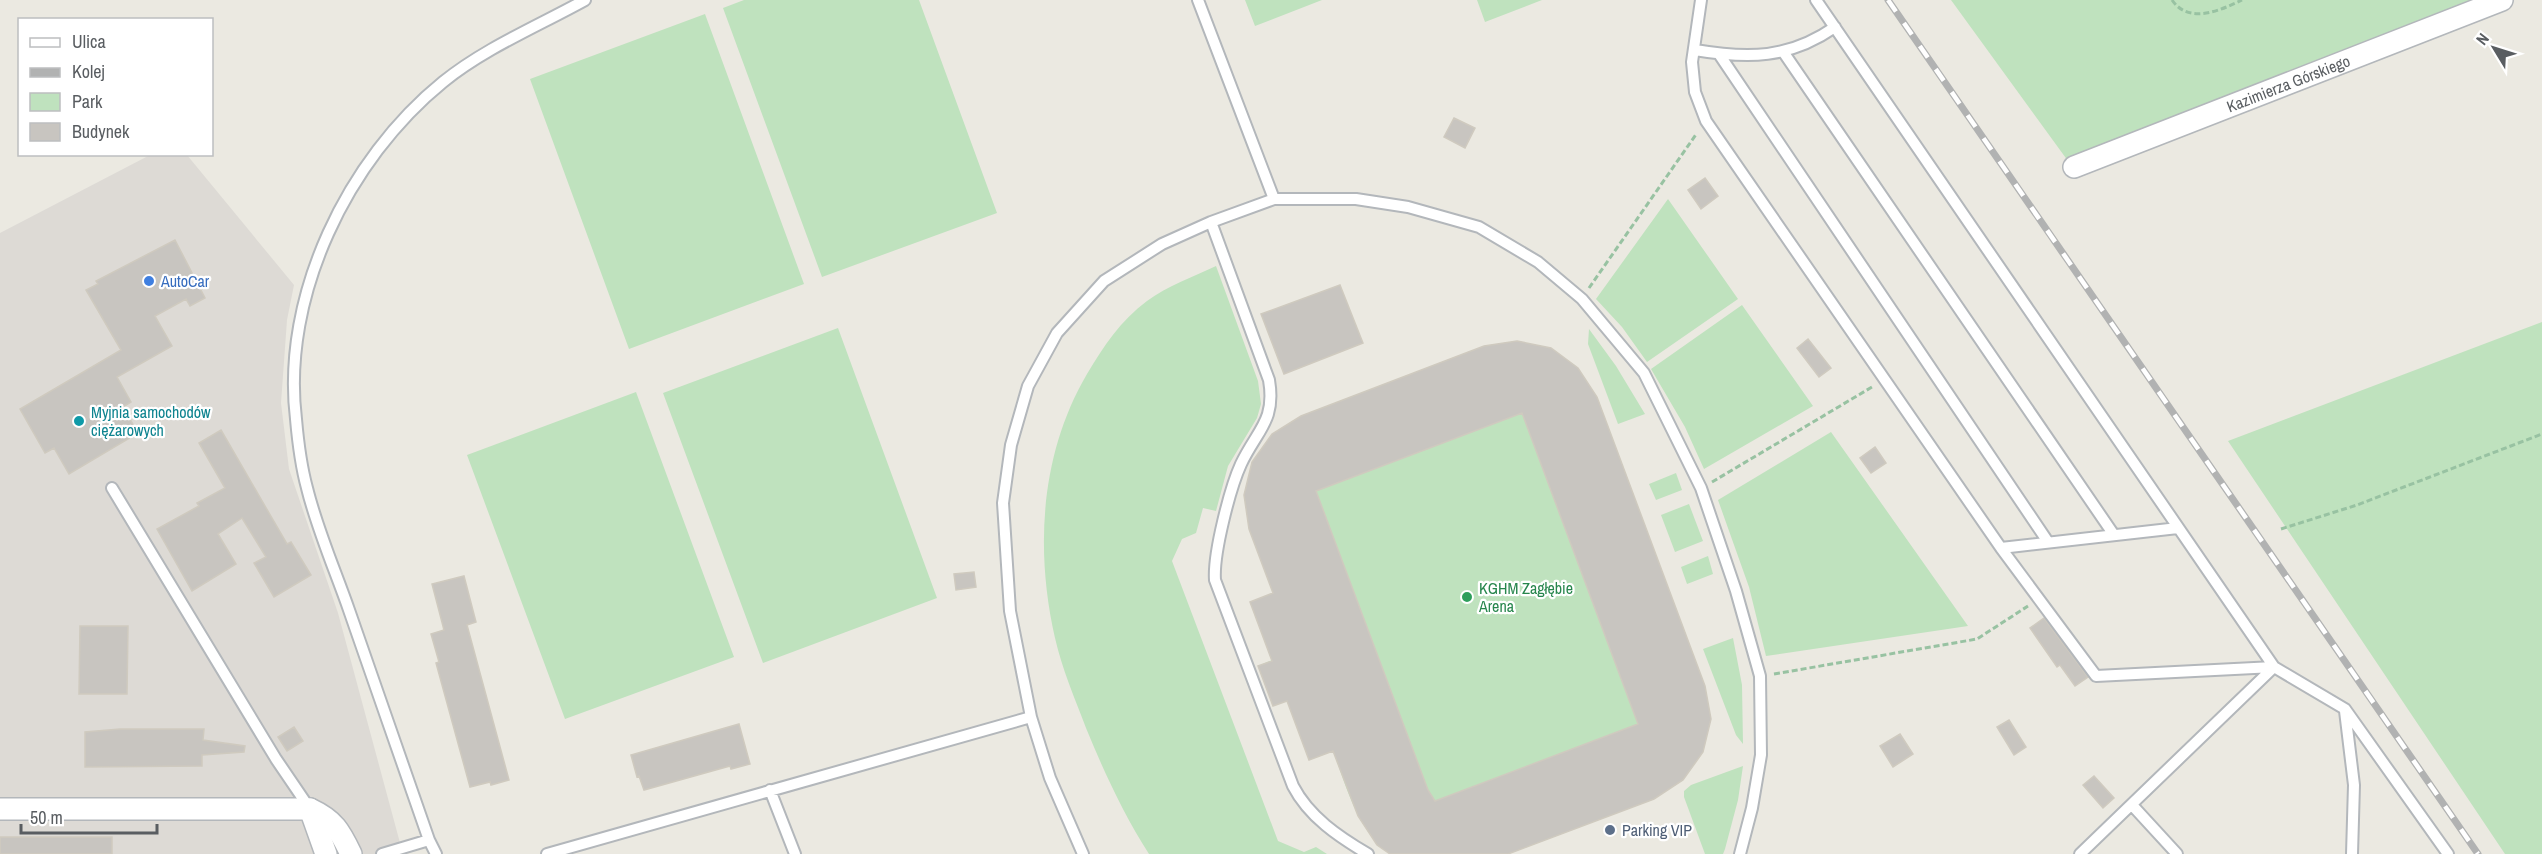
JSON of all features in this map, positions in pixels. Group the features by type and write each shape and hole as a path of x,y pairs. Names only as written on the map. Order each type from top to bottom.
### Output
{"street":[{"name":"Kazimierza Górskiego","path":"2074,167 2502,0"},
{"path":"0,809 310,809 323,815 339,828 351,854"},
{"path":"310,809 326,854"}],"lane":[{"path":"436,854 429,840 307,489 295,417 295,375 303,311 314,270 334,221 364,169 397,127 442,83 466,65 585,0"},
{"path":"1198,0 1274,199"},
{"path":"1701,0 1692,62 1695,92 1706,120 2001,548 2096,676 2274,667"},
{"path":"1816,0 2274,667 2345,709 2448,854"},
{"path":"1695,50 1749,56 1784,52 1814,42 1835,27"},
{"path":"1784,52 2114,535"},
{"path":"1719,54 2048,542"},
{"path":"1083,854 1050,778 1031,717 1010,611 1003,503 1011,445 1028,386 1058,333 1104,281 1162,244 1211,222 1274,199 1356,199 1408,207 1479,227 1538,262 1582,299 1644,374 1701,488 1736,591 1760,676 1761,755 1752,808 1740,854"},
{"path":"1211,222 1269,380 1273,399 1264,425 1237,474 1216,555 1215,580 1300,800 1317,817 1368,854"},
{"path":"112,488 276,759 310,809"},
{"path":"2001,548 2178,528"},
{"path":"2080,854 2274,667"},
{"path":"2345,709 2354,785 2352,854"},
{"path":"547,854 1031,717"},
{"path":"770,790 795,854"},
{"path":"2132,805 2177,854"},
{"path":"382,854 429,840"}],"path":[{"path":"2172,0 2185,11 2199,14 2218,11 2242,0"},
{"path":"1582,299 1706,120"},
{"path":"1701,488 1884,380"},
{"path":"2281,529 2357,505 2542,434"},
{"path":"1760,676 1977,639 2038,599"}],"shaded area":[{"path":"148,156 188,156 294,285 287,320 281,403 289,469 338,613 403,854 0,854 0,233"}],"green space":[{"path":"744,0 919,0 997,213 822,277 723,8"},
{"path":"1245,0 1322,0 1255,26"},
{"path":"1477,0 1542,0 1485,22"},
{"path":"1951,0 2478,0 2068,161"},
{"path":"705,14 804,284 629,349 530,79"},
{"path":"1668,199 1738,299 1647,362 1622,327 1596,299"},
{"path":"1216,266 1258,381 1261,404 1257,418 1228,466 1216,511 1203,508 1196,533 1182,539 1172,561 1278,841 1304,852 1316,847 1327,854 1149,854 1131,824 1100,761 1069,684 1055,638 1045,571 1046,503 1059,437 1071,405 1099,354 1138,308 1163,291"},
{"path":"1742,305 1813,406 1704,469 1685,427 1651,369"},
{"path":"2542,322 2542,854 2505,854 2228,441"},
{"path":"838,328 937,598 763,663 663,393"},
{"path":"1589,329 1616,366 1645,414 1618,424 1588,344"},
{"name":"KGHM Zagłębie Arena","path":"1517,341 1551,348 1597,397 1705,686 1711,719 1683,780 1654,799 1508,854 1390,854 1369,833 1361,821 1348,794 1333,751 1309,760 1287,701 1273,706 1258,666 1272,660 1250,602 1273,593 1249,529 1244,495 1252,462 1272,434 1301,416 1484,346"},
{"path":"636,392 734,657 565,719 467,455"},
{"path":"1831,432 1968,626 1766,656 1749,587 1718,500"},
{"path":"1676,473 1682,490 1656,500 1649,484"},
{"path":"1689,504 1703,541 1675,552 1661,515"},
{"path":"1708,556 1713,574 1687,584 1681,567"},
{"path":"1733,638 1742,685 1743,744 1736,735 1703,649"},
{"path":"1743,766 1738,800 1723,854 1705,854 1684,797 1684,791 1691,785"}],"building":[{"path":"1454,118 1475,128 1465,148 1444,137"},
{"path":"1705,178 1718,196 1701,209 1688,190"},
{"path":"175,240 205,298 190,306 186,299 155,316 172,346 117,377 131,402 123,407 138,433 69,474 54,448 45,453 20,409 121,350 86,290 98,284 96,281"},
{"path":"1340,285 1363,343 1284,374 1261,314"},
{"path":"1808,339 1831,368 1819,377 1797,348"},
{"path":"1517,341 1551,348 1578,368 1597,397 1705,686 1711,719 1703,752 1683,780 1654,799 1508,854 1390,854 1377,845 1358,816 1333,751 1309,760 1287,701 1273,706 1258,666 1272,661 1250,602 1273,593 1249,529 1244,495 1252,462 1272,434 1301,416 1484,346","holes":["1522,413 1638,724 1435,801 1428,790 1316,491"]},
{"path":"221,430 287,544 291,542 311,575 274,597 254,563 266,557 242,518 218,534 236,564 192,591 157,529 199,506 197,503 225,488 199,443"},
{"path":"1875,447 1886,463 1871,473 1860,458"},
{"path":"974,572 976,587 956,590 954,574"},
{"path":"464,576 476,622 467,625 509,780 470,787 436,663 439,662 431,634 444,630 432,584"},
{"path":"2044,618 2088,677 2075,686 2060,665 2057,667 2030,628"},
{"path":"80,626 128,626 127,694 79,694"},
{"path":"2009,720 2026,747 2014,755 1997,727"},
{"path":"739,724 750,764 731,769 730,766 644,790 639,776 637,777 631,755"},
{"path":"294,727 303,741 287,751 278,737"},
{"path":"120,729 204,729 203,740 245,746 244,752 202,755 202,766 85,767 85,732"},
{"path":"1900,734 1913,754 1893,767 1880,746"},
{"path":"2094,776 2114,798 2103,808 2083,785"},
{"path":"0,837 112,837 112,854 0,854"}],"railway":[{"path":"1888,0 2478,854"}],"place":[{"name":"AutoCar","path":"149,281"},
{"name":"Myjnia samochodów ciężarowych","path":"79,421"},
{"name":"KGHM Zagłębie Arena","path":"1467,597"},
{"name":"Parking VIP","path":"1610,830"}]}
